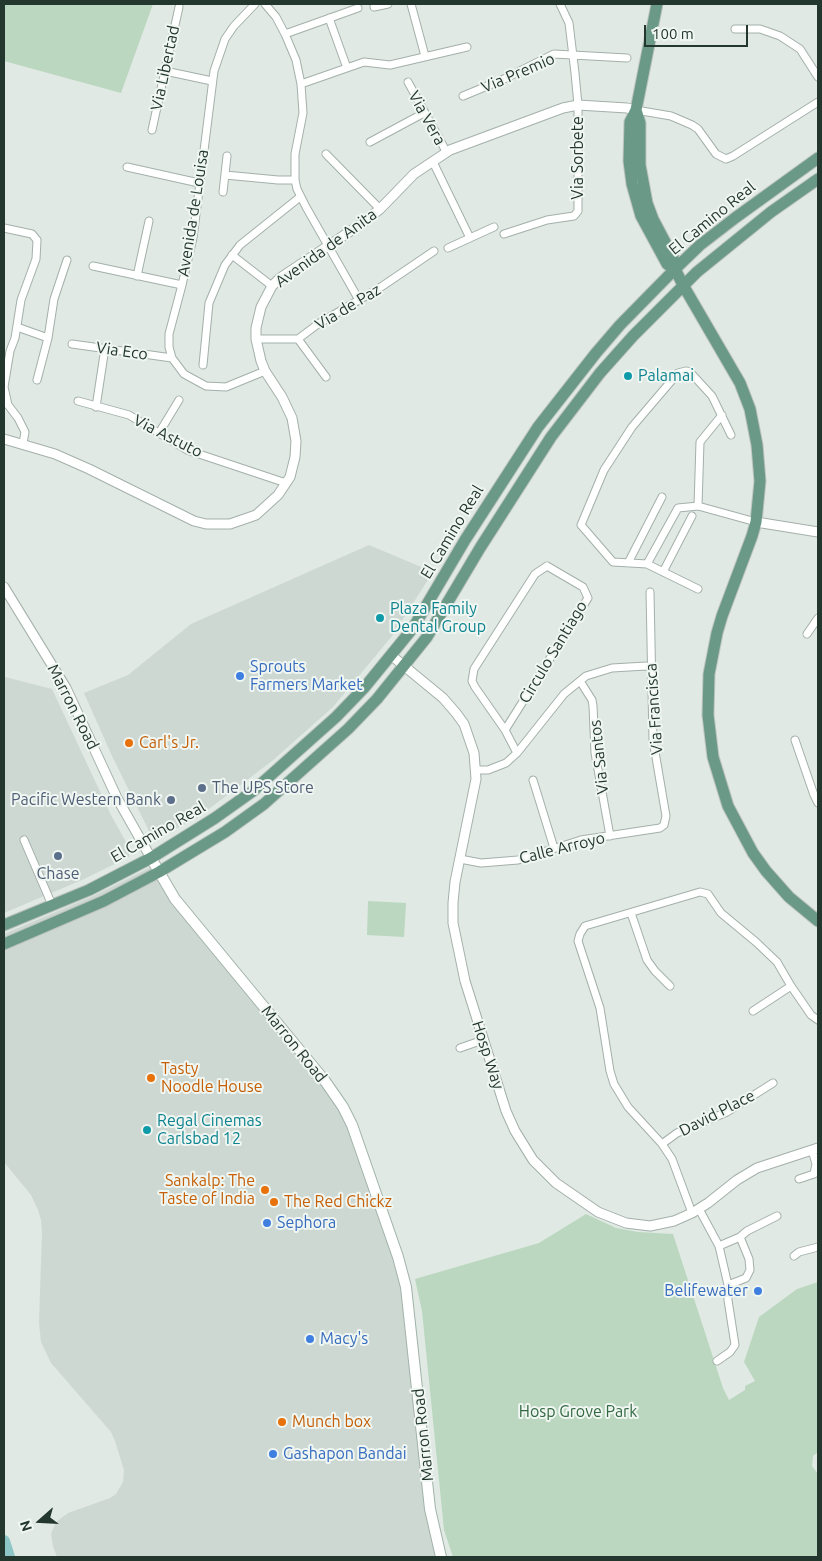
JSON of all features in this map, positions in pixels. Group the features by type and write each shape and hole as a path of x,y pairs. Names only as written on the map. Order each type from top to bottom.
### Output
{"main road":[{"path":"657,4 636,110 630,122 628,142 630,169 637,205 667,264 675,268 740,383 754,425 760,464 756,522 722,616 713,652 708,701 711,743 716,771 728,806 753,853 784,891 818,922"},
{"name":"El Camino Real","path":"4,925 88,890 151,858 216,818 254,791 336,717 392,656 413,628 465,540 538,427 620,325 700,245 818,158"},
{"name":"El Camino Real","path":"7,942 104,901 159,872 225,832 264,804 348,729 377,699 427,637 480,548 551,437 600,373 633,336 696,272 771,212 818,179"},
{"name":"Marron Road","path":"151,858 176,899 324,1081 343,1107 352,1125 398,1257 406,1287 430,1509 441,1557"},
{"path":"4,954 7,942"}],"street":[{"name":"Avenida de Louisa","path":"172,358 168,347 169,334 193,238 214,71 225,39 254,4"},
{"path":"265,4 276,17 285,34 296,60 301,84 303,113 295,154 295,180 300,197 358,300"},
{"path":"374,7 388,4"},
{"path":"411,4 424,56"},
{"name":"Via Sorbete","path":"504,234 548,220 574,216 578,211 578,105 574,55 570,23 560,4"},
{"name":"Via Libertad","path":"152,130 178,7"},
{"path":"285,34 358,8"},
{"path":"329,18 347,68"},
{"path":"735,29 760,29 780,36 800,49 818,77"},
{"path":"301,84 364,62 390,65 467,47"},
{"name":"Via Premio","path":"463,96 504,79 554,54 627,58"},
{"path":"165,71 212,81"},
{"name":"Via Vera","path":"408,82 447,153"},
{"path":"636,110 671,116 692,125 698,129 716,154 726,159 818,102"},
{"name":"Avenida de Anita","path":"4,439 23,443 64,457 185,518 206,524 230,524 256,515 278,495 290,477 295,457 296,441 292,418 282,397 265,371 256,339 256,328 261,307 272,286 280,278 364,222 380,209 414,174 450,150 563,108 578,105 636,110"},
{"path":"370,142 424,113"},
{"path":"326,154 380,209"},
{"path":"223,192 227,156"},
{"path":"433,162 470,238"},
{"path":"127,167 199,183"},
{"path":"225,175 295,180"},
{"path":"203,365 209,303 224,265 240,245 300,197"},
{"path":"137,276 149,221"},
{"path":"448,248 494,227"},
{"path":"4,228 32,234 37,240 36,259 21,300 4,387 8,405 18,418 25,432 23,443"},
{"name":"Via de Paz","path":"256,339 298,339 318,324 381,287 434,251"},
{"path":"232,255 272,286"},
{"path":"37,380 48,338 54,299 67,260"},
{"path":"93,266 182,285"},
{"path":"17,327 48,338"},
{"path":"298,339 326,377"},
{"name":"Via Eco","path":"72,344 172,358"},
{"path":"96,407 104,348"},
{"path":"172,358 184,374 206,386 226,387 265,371"},
{"path":"698,589 647,564 613,562 580,526 609,463 632,427 678,373 690,372 712,396 731,435"},
{"path":"159,433 180,400"},
{"name":"Via Astuto","path":"78,401 129,416 188,450 286,483"},
{"path":"698,506 700,442 722,415"},
{"path":"628,563 662,497"},
{"path":"647,564 678,508 698,506 756,522 818,532"},
{"path":"663,572 692,516"},
{"name":"Circulo Santiago","path":"547,566 583,587 588,598 505,730 475,687 472,681 474,669 535,574 547,566"},
{"name":"Marron Road","path":"4,587 66,688 117,798 151,858"},
{"name":"Via Francisca","path":"650,592 650,668 654,740 666,816 664,825"},
{"path":"807,634 818,618"},
{"name":"Hosp Way","path":"392,656 443,698 456,713 470,738 474,753 476,779 454,889 454,922 465,981 506,1111 515,1131 533,1160 556,1183 598,1212 626,1223 650,1226 674,1221 695,1211 737,1180 757,1168 815,1149"},
{"path":"476,770 488,770 506,763 517,753 564,694 586,676 612,668 646,666 650,668"},
{"name":"Via Santos","path":"580,681 592,700 595,753 610,836"},
{"path":"505,730 517,753"},
{"path":"795,740 818,803"},
{"path":"533,780 554,848"},
{"name":"Calle Arroyo","path":"460,859 481,864 518,860 581,840 660,828 664,825"},
{"path":"24,840 52,905"},
{"path":"717,1361 730,1352 735,1345 728,1300 728,1285 719,1246 695,1211 676,1166 662,1144 628,1107 614,1084 610,1071 600,1008 578,941 585,926 700,892 708,894 721,913 777,962 811,1015 818,1020"},
{"path":"631,913 647,960 670,986"},
{"path":"753,1011 791,986"},
{"path":"460,1048 483,1040"},
{"name":"David Place","path":"662,1144 677,1133 727,1112 773,1083"},
{"path":"799,1179 814,1174 816,1164 815,1149"},
{"path":"719,1246 740,1237 777,1216"},
{"path":"728,1285 746,1278 750,1270 749,1259 740,1237"},
{"path":"794,1256 799,1252 818,1246"}],"shaded area":[{"path":"369,545 433,572 392,636 333,707 272,761 197,818 163,835 150,833 112,756 84,693 128,675 191,624"},
{"path":"4,678 52,689 111,815 130,849 129,857 82,880 4,913"},
{"path":"155,865 166,885 340,1102 398,1257 441,1557 57,1557 51,1534 56,1522 68,1513 110,1498 116,1494 123,1482 124,1470 111,1432 51,1363 41,1342 39,1323 41,1220 31,1195 4,1162 4,934 93,896"}],"green space":[{"path":"4,4 153,4 121,93 4,61"},
{"path":"368,901 406,903 404,937 367,935"},
{"name":"Hosp Grove Park","path":"586,1214 616,1228 638,1232 673,1234 723,1388 729,1400 745,1390 745,1386 755,1381 744,1362 759,1317 797,1289 818,1282 818,1452 813,1456 812,1466 818,1474 818,1557 453,1557 444,1530 422,1311 415,1279 539,1243"}],"waterway":[{"path":"4,1541 9,1557"}],"place":[{"name":"Palamai","path":"628,376"},
{"name":"Plaza Family Dental Group","path":"380,618"},
{"name":"Sprouts Farmers Market","path":"240,676"},
{"name":"Carl's Jr.","path":"129,743"},
{"name":"The UPS Store","path":"202,788"},
{"name":"Pacific Western Bank","path":"171,800"},
{"name":"Chase","path":"58,856"},
{"name":"Tasty Noodle House","path":"151,1078"},
{"name":"Regal Cinemas Carlsbad 12","path":"147,1130"},
{"name":"Sankalp: The Taste of India","path":"265,1190"},
{"name":"The Red Chickz","path":"274,1202"},
{"name":"Sephora","path":"267,1223"},
{"name":"Belifewater","path":"758,1291"},
{"name":"Macy's","path":"310,1339"},
{"name":"Munch box","path":"282,1422"},
{"name":"Gashapon Bandai","path":"273,1454"}]}
